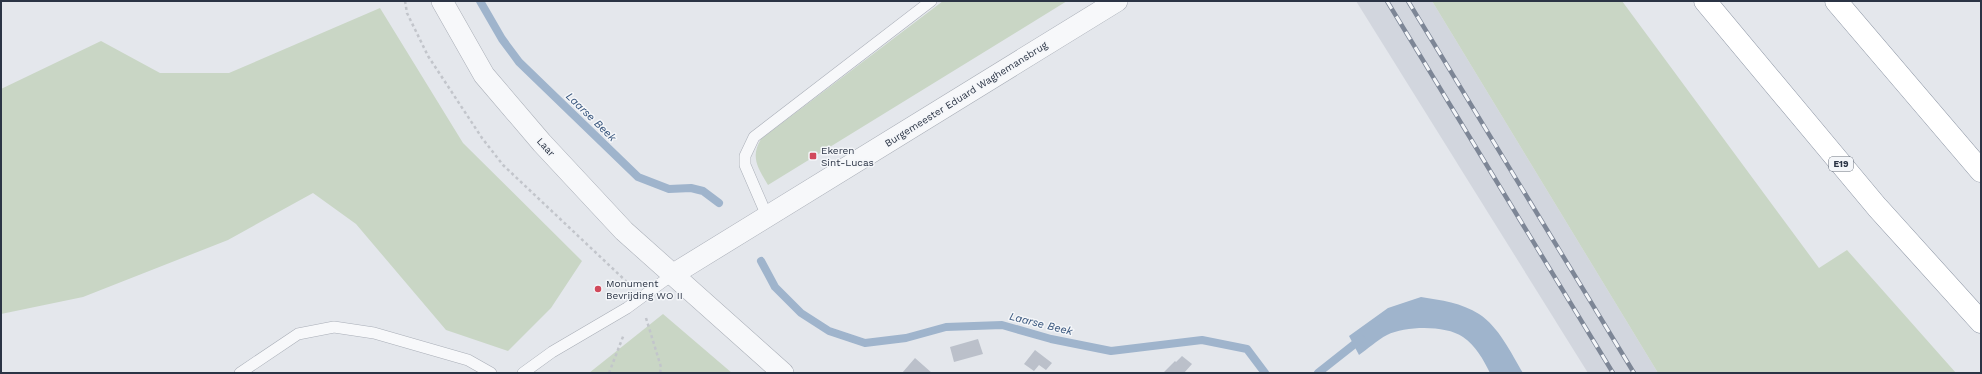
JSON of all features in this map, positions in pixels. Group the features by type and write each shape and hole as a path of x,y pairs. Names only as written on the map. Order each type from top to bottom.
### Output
{"highway":[{"name":"E19","path":"1705,1 1877,207 1981,322"},
{"path":"1836,1 1981,171"}],"street":[{"name":"Laar","path":"442,1 484,75 542,143 624,231 783,373"},
{"name":"Burgemeester Eduard Waghemansbrug","path":"672,275 1117,1"}],"lane":[{"path":"768,216 745,165 745,156 754,137 931,1"},
{"path":"523,373 552,352 627,308 672,275"},
{"path":"240,373 298,334 334,326 374,333 468,360 490,373"}],"path":[{"path":"405,1 407,13 428,56 482,138 503,164 615,269 641,297"},
{"path":"646,316 660,367 660,373"}],"shaded area":[{"path":"1356,1 1432,1 1658,373 1588,373"}],"green space":[{"path":"943,1 1067,1 768,185 758,168 756,157 756,151 761,139"},
{"path":"1432,1 1622,1 1819,268 1847,250 1956,373 1658,373"},
{"path":"380,8 463,143 582,261 551,308 508,351 446,330 356,224 313,193 228,240 83,297 1,314 1,89 101,41 160,73 229,73"},
{"path":"663,314 732,373 589,373"}],"water":[{"path":"1421,297 1466,307 1486,319 1499,333 1523,373 1490,373 1479,353 1472,344 1463,337 1446,330 1425,328 1395,332 1383,337 1359,355 1349,336 1388,308"}],"building":[{"path":"978,339 983,354 954,362 950,347"},
{"path":"1035,350 1052,363 1046,370 1039,365 1034,371 1024,364"},
{"path":"1182,356 1192,364 1184,373 1163,373 1175,361 1176,362"},
{"path":"915,358 932,373 902,373"}],"waterway":[{"name":"Laarse Beek","path":"480,1 502,39 519,62 638,177 669,189 691,188 703,191 719,203"},
{"name":"Laarse Beek","path":"761,261 775,287 801,313 829,331 865,343 906,338 946,327 1002,325 1051,339 1111,351 1202,340 1247,349 1265,373"},
{"name":"Laarse Beek","path":"1318,373 1361,339"}],"railway":[{"path":"1387,1 1613,373"},
{"path":"1408,1 1634,373"}],"place":[{"name":"Ekeren Sint-Lucas","path":"813,156"},
{"name":"Monument Bevrijding WO II","path":"598,289"}]}
